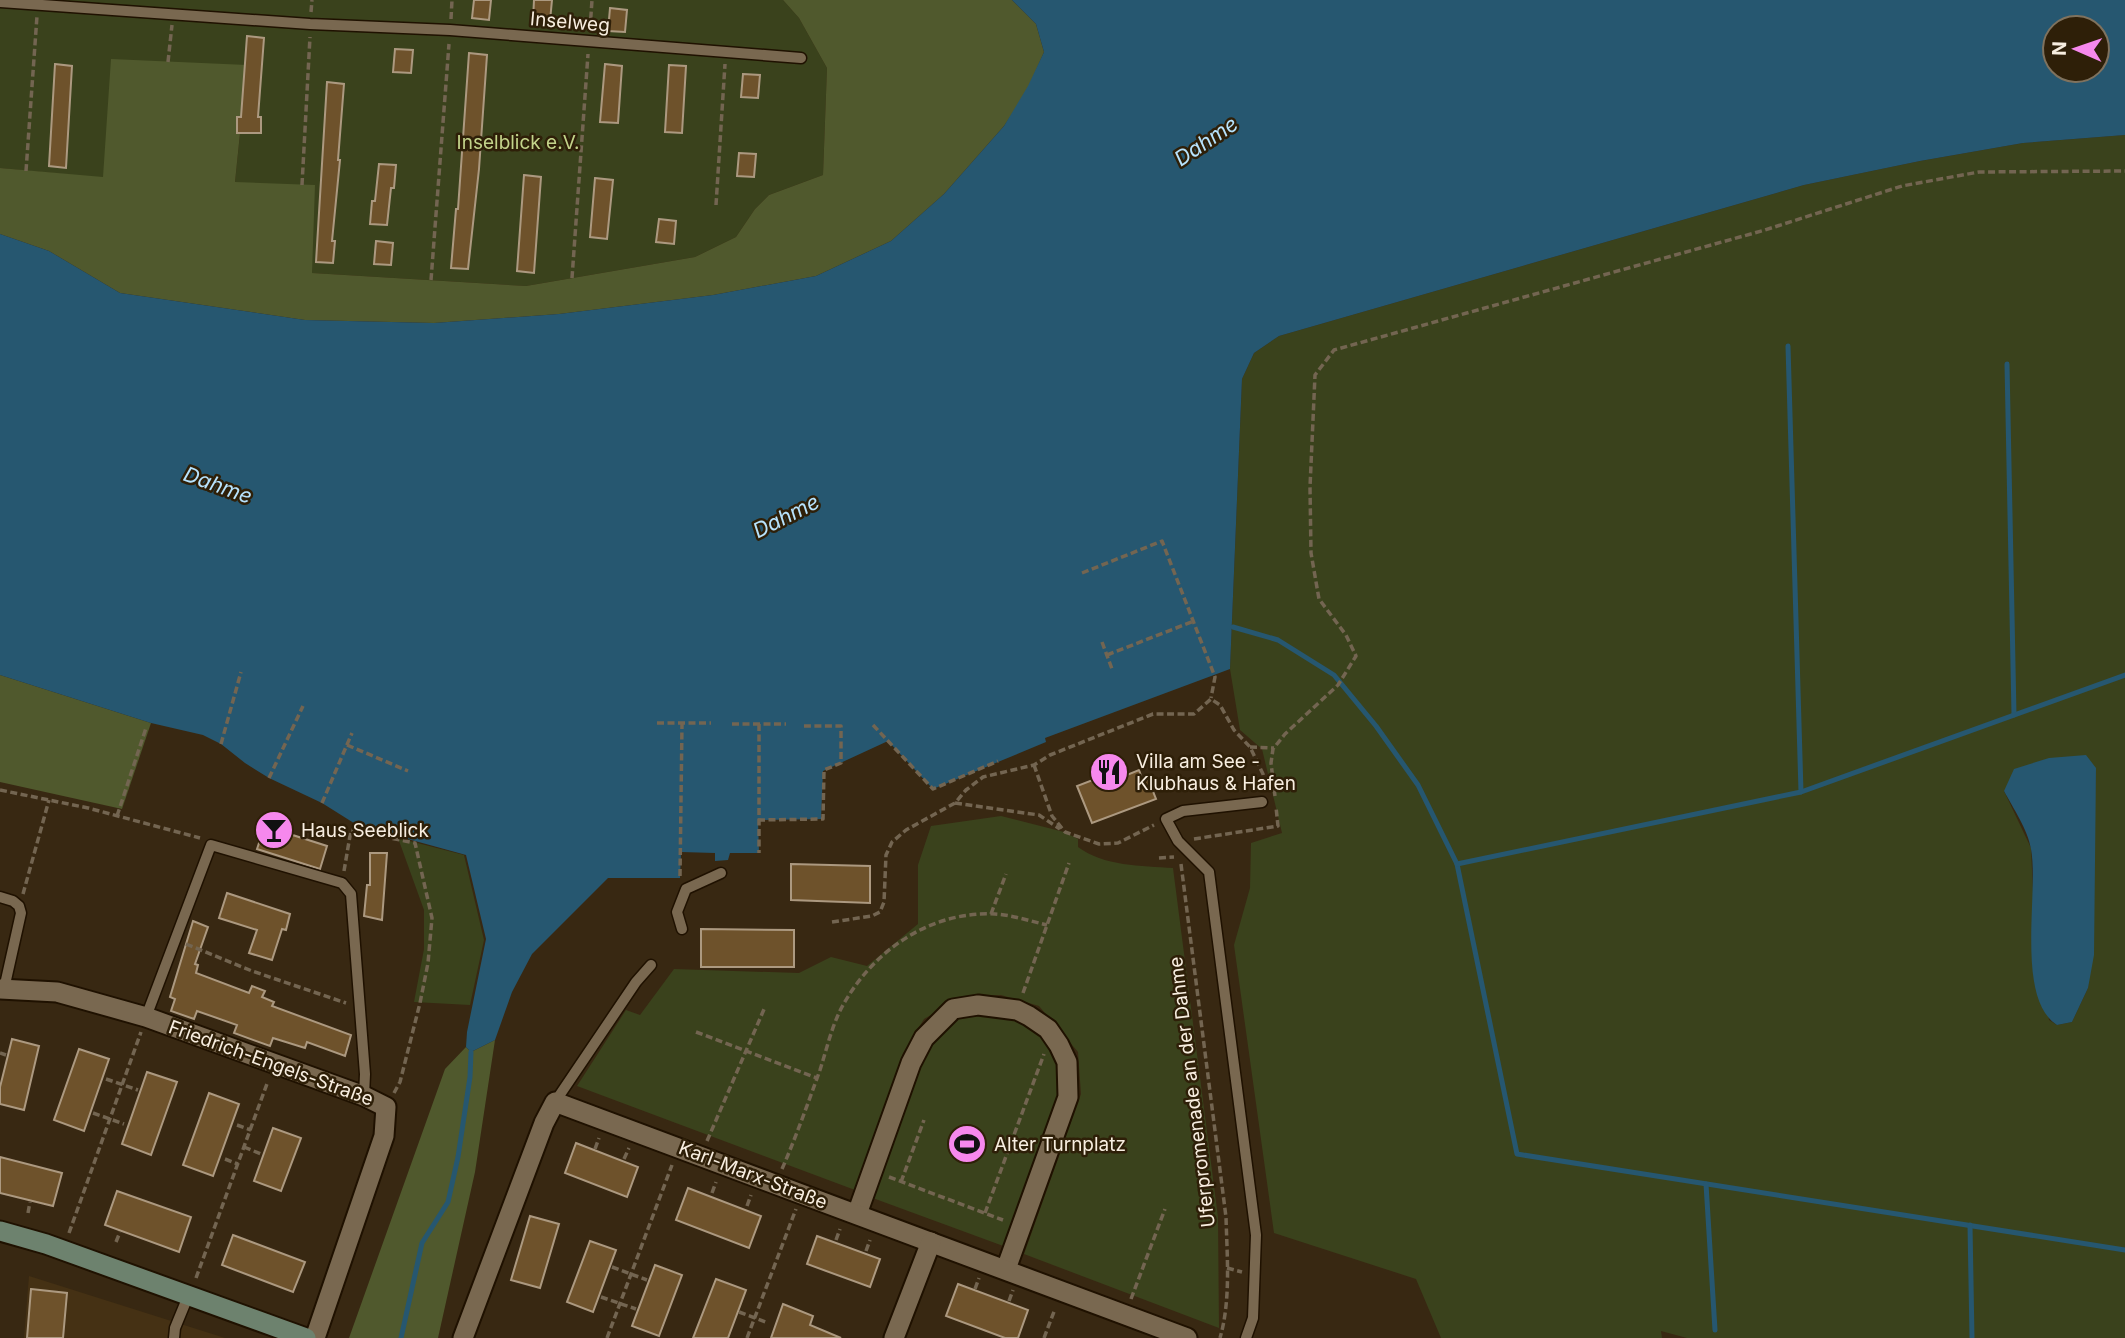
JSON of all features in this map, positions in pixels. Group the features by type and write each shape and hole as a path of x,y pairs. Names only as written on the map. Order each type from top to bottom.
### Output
{"main road":[{"name":"Friedrich-Engels-Straße","path":"0,1231 64,1250 307,1338"}],"street":[{"name":"Friedrich-Engels-Straße","path":"2,989 58,992 146,1017 364,1096 386,1107 384,1136 307,1338"},
{"path":"850,1218 872,1171 911,1063 924,1038 953,1009 978,1005 1017,1010 1048,1030 1067,1062 1068,1097 1006,1269"},
{"name":"Karl-Marx-Straße","path":"555,1102 802,1194 850,1218 931,1242 1187,1338"},
{"path":"463,1338 544,1123 555,1102"},
{"path":"894,1338 931,1242"}],"lane":[{"name":"Inselweg","path":"0,2 310,24 450,30 801,58"},
{"path":"1246,1338 1254,1318 1256,1235 1209,872 1178,841 1166,819 1183,811 1262,802"},
{"path":"146,1017 211,845 342,883 351,894 364,1096"},
{"path":"682,929 677,912 686,889 721,873"},
{"path":"0,897 19,906 19,925 2,989"},
{"path":"555,1102 628,993 651,965"},
{"path":"174,1338 175,1328 189,1294"}],"path":[{"path":"302,185 312,0"},
{"path":"431,280 452,0"},
{"path":"572,278 592,0"},
{"path":"26,171 38,4"},
{"path":"169,62 173,14"},
{"path":"716,205 726,53"},
{"path":"1250,747 1274,748 1285,734 1338,685 1356,656 1346,635 1319,599 1311,553 1310,487 1315,375 1334,350 1765,230 1902,186 1979,172 2125,171"},
{"path":"832,922 872,916 880,912 884,902 886,855 892,842 906,830 955,803 982,777 1034,765 1050,755 1153,714 1194,714 1210,699 1215,677 1162,541 1082,573"},
{"path":"1107,655 1194,621"},
{"path":"1102,642 1112,669"},
{"path":"221,744 241,672"},
{"path":"1210,699 1225,711 1234,730 1250,747 1263,774 1267,799 1262,802"},
{"path":"269,778 303,706"},
{"path":"657,723 711,723"},
{"path":"680,878 682,723"},
{"path":"732,724 786,724"},
{"path":"758,724 759,853"},
{"path":"873,725 933,789 998,761"},
{"path":"758,820 823,819 824,770 841,763 841,726 804,726"},
{"path":"117,816 146,728"},
{"path":"322,803 352,733"},
{"path":"347,745 408,771"},
{"path":"1034,765 1052,816 1065,832"},
{"path":"0,790 203,838 211,845"},
{"path":"19,906 49,800"},
{"path":"955,803 1039,815 1065,832 1099,844 1118,843 1166,819"},
{"path":"342,883 351,830 415,843 432,918 428,963 400,1082 386,1107"},
{"name":"Uferpromenade an der Dahme","path":"1159,858 1180,856 1226,1217 1226,1297 1220,1338"},
{"path":"1021,999 1069,863"},
{"path":"991,914 1006,874"},
{"path":"785,1164 842,1007 860,979 882,955 910,934 956,917 991,914 1046,925"},
{"path":"175,940 252,971 358,1005"},
{"path":"709,1135 765,1007"},
{"path":"64,1250 71,1223 146,1017"},
{"path":"696,1032 817,1078"},
{"path":"985,1213 1045,1051"},
{"path":"0,1053 6,1055"},
{"path":"189,1294 275,1063"},
{"path":"106,1080 138,1090"},
{"path":"93,1113 124,1124"},
{"path":"901,1182 924,1120"},
{"path":"237,1125 251,1130"},
{"path":"595,1149 601,1132"},
{"path":"624,1159 630,1143"},
{"path":"244,1147 261,1154"},
{"path":"607,1338 678,1147"},
{"path":"225,1159 238,1164"},
{"path":"872,1171 1022,1226"},
{"path":"712,1193 719,1176"},
{"path":"747,1206 753,1189"},
{"path":"747,1338 802,1194"},
{"path":"28,1213 30,1202"},
{"path":"1125,1314 1165,1209"},
{"path":"836,1240 850,1218"},
{"path":"116,1242 120,1232"},
{"path":"866,1251 872,1233"},
{"path":"612,1267 647,1280"},
{"path":"1044,1338 1062,1291"},
{"path":"601,1297 636,1309"},
{"path":"739,1312 768,1323"}],"shaded area":[{"path":"29,1276 225,1338 24,1338"}],"green space":[{"name":"Inselblick e.V.","path":"0,0 783,0 799,18 827,68 823,175 769,195 755,209 736,237 695,257 526,286 312,273 235,182 247,66 103,178 0,168"},
{"path":"783,0 1012,0 1036,24 1044,52 1026,93 1004,126 944,194 891,241 816,276 713,295 559,314 434,323 305,320 120,293 49,251 0,234 0,168 103,177 111,59 247,65 235,182 315,185 312,273 526,286 695,257 736,237 755,209 769,195 823,175 827,68 799,18"},
{"path":"2125,135 2125,1338 1687,1338 1661,1331 1662,1338 1441,1338 1416,1279 1274,1233 1234,945 1250,888 1251,843 1282,833 1262,749 1240,730 1230,669 1242,379 1254,353 1279,336 1804,185 2023,143","holes":["2096,768 2088,988 2072,1022 2057,1025 2049,1020 2033,893 2031,848 2004,791"]},
{"path":"0,675 151,723 122,809 0,782"},
{"path":"1001,816 1064,832 1078,839 1078,847 1099,858 1123,864 1173,868 1218,1217 1219,1328 1024,1254 1081,1094 1078,1052 1039,1006 1001,995 962,997 924,1019 903,1053 855,1190 577,1086 626,1010 640,1015 674,969 799,973 831,957 867,966 918,924 918,865 931,826"},
{"path":"398,838 464,855 484,940 470,1005 414,1002 424,949 424,910"},
{"name":"Alter Turnplatz","path":"974,1012 1003,1012 1028,1022 1048,1040 1061,1063 1064,1091 1006,1247 870,1197 925,1048 952,1019"},
{"path":"495,1040 475,1172 438,1338 349,1338 445,1069 466,1047 471,1052"}],"water":[{"name":"Dahme","path":"1012,0 2125,0 2125,135 2023,143 1804,185 1279,336 1254,353 1242,379 1230,669 1045,738 1046,742 933,789 888,741 823,771 821,819 758,820 759,853 730,853 728,860 715,861 715,853 681,852 680,878 608,878 532,954 512,992 495,1040 471,1052 466,1047 467,1032 486,939 466,855 357,825 322,803 269,778 221,744 203,735 151,723 0,675 0,234 49,251 120,293 305,320 434,323 559,314 713,295 816,276 891,241 944,194 1004,126 1044,52 1036,24"},
{"path":"2086,755 2096,768 2094,955 2088,988 2072,1022 2057,1025 2044,1011 2036,992 2032,969 2031,849 2024,827 2004,791 2014,769 2049,758"}],"building":[{"path":"474,0 491,0 489,20 472,18"},
{"path":"534,0 552,0 550,21 533,20"},
{"path":"610,8 627,10 625,32 608,31"},
{"path":"247,36 264,38 258,117 261,117 261,133 237,133 237,117 241,117"},
{"path":"395,49 413,50 411,73 393,72"},
{"path":"469,53 487,55 479,169 468,269 451,268"},
{"path":"55,64 72,66 66,168 49,166"},
{"path":"605,64 622,66 618,123 600,122"},
{"path":"669,65 686,66 682,133 665,132"},
{"path":"743,74 760,75 758,98 741,97"},
{"path":"327,82 344,84 332,241 335,241 333,263 316,262"},
{"path":"739,153 756,154 754,177 737,176"},
{"path":"379,164 396,165 387,225 370,224"},
{"path":"524,175 541,177 534,273 517,271"},
{"path":"595,178 613,180 607,239 590,237"},
{"path":"659,219 676,221 674,244 656,242"},
{"path":"376,241 393,243 391,265 374,264"},
{"path":"1124,768 1127,775 1139,770 1143,781 1148,779 1156,799 1092,823 1077,786"},
{"path":"261,819 279,824 277,830 327,846 320,869 257,849 261,837 256,835"},
{"path":"370,853 387,853 382,920 364,916 367,885 370,885"},
{"path":"791,864 870,866 870,903 791,900"},
{"path":"227,893 290,914 286,930 282,929 272,960 249,953 257,930 219,918"},
{"path":"193,921 208,927 195,964 198,965 196,973 249,993 252,986 265,991 262,997 274,1002 272,1006 351,1035 345,1056 307,1042 305,1048 273,1038 270,1046 234,1033 237,1025 197,1011 194,1019 171,1011 175,999 170,997"},
{"path":"701,929 794,930 794,967 701,967"},
{"path":"12,1039 39,1046 24,1110 0,1104 0,1087"},
{"path":"79,1049 109,1059 84,1131 54,1120"},
{"path":"147,1072 177,1082 151,1155 122,1144"},
{"path":"209,1093 239,1104 213,1176 183,1165"},
{"path":"273,1128 301,1138 281,1191 254,1181"},
{"path":"576,1143 638,1167 627,1197 565,1173"},
{"path":"0,1157 62,1173 53,1206 0,1193"},
{"path":"688,1188 761,1216 749,1248 676,1220"},
{"path":"117,1191 191,1217 179,1252 105,1225"},
{"path":"530,1216 559,1224 540,1288 511,1280"},
{"path":"233,1235 305,1262 293,1292 222,1265"},
{"path":"817,1236 880,1259 870,1287 807,1264"},
{"path":"590,1241 616,1250 593,1312 567,1302"},
{"path":"655,1265 682,1275 659,1336 632,1326"},
{"path":"716,1279 746,1290 728,1338 693,1338"},
{"path":"958,1284 1028,1310 1018,1338 1005,1338 946,1316"},
{"path":"31,1289 67,1293 63,1338 27,1338"},
{"path":"783,1304 813,1316 810,1325 841,1338 771,1338"}],"waterway":[{"path":"1788,346 1801,792"},
{"path":"2007,364 2014,715"},
{"path":"1233,627 1278,640 1334,675 1376,726 1418,785 1457,864 1517,1154 2125,1250"},
{"path":"1457,864 1801,792 2125,675"},
{"path":"401,1338 422,1243 448,1202 458,1157 471,1052"},
{"path":"1706,1184 1715,1330"},
{"path":"1970,1225 1972,1338"}],"place":[{"name":"Villa am See - Klubhaus & Hafen","path":"1109,772"},
{"name":"Haus Seeblick","path":"274,830"},
{"name":"Alter Turnplatz","path":"967,1144"}]}
